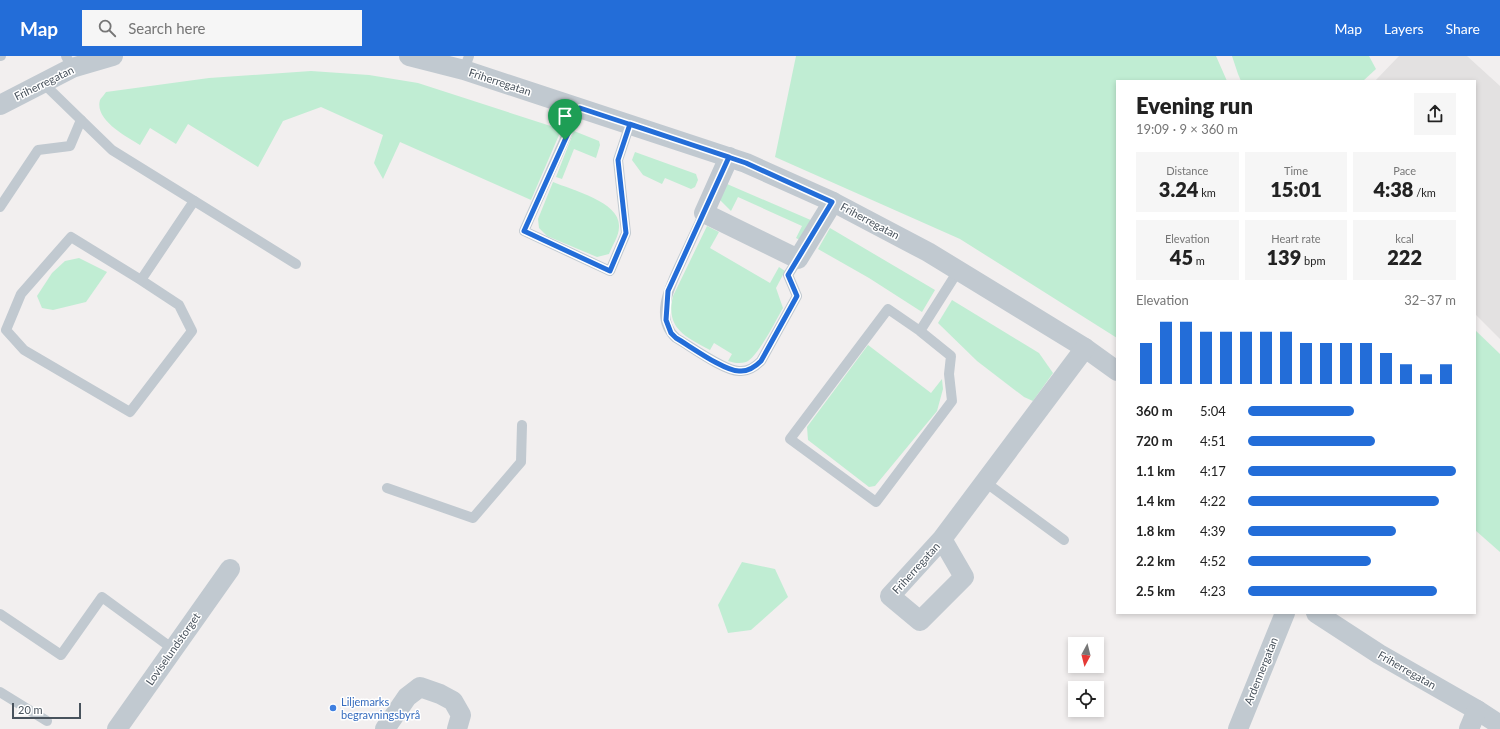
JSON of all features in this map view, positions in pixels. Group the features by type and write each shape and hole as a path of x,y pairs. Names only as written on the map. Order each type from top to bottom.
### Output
{"street":[{"name":"Friherregatan","path":"0,105 43,83 69,62 113,56"},
{"name":"Friherregatan","path":"409,56 466,63 580,108 746,163 832,202 928,252 1085,348 1116,370"},
{"path":"729,157 704,213 798,259 832,202"},
{"name":"Friherregatan","path":"942,539 1085,348"},
{"name":"Loviselundstorget","path":"117,729 230,569"},
{"name":"Ardennergatan","path":"1238,729 1285,614"},
{"name":"Friherregatan","path":"1318,614 1379,654 1477,710 1500,726"},
{"path":"385,729 407,697 420,687 440,694 453,701 461,715 457,729"},
{"path":"1469,729 1477,710"}],"lane":[{"path":"43,83 112,150 296,264"},
{"path":"580,108 524,231 610,271 626,233 618,160 630,124"},
{"path":"0,207 38,150 70,146 81,120"},
{"path":"142,280 194,201"},
{"path":"704,213 668,291 666,320 671,333 676,338 727,368 745,371 756,366 761,361 797,296 788,275 798,259"},
{"path":"71,237 142,280 179,305 192,331 130,412 24,350 6,330 21,294 71,237"},
{"path":"920,331 958,271"},
{"path":"888,309 920,331 951,356 950,374 952,401 876,502 790,439 888,309"},
{"path":"387,488 473,518 522,462 522,425"},
{"path":"985,482 1064,540"},
{"path":"0,614 61,655 102,597 173,649"},
{"path":"0,692 47,721"}],"shaded area":[{"path":"1399,56 1467,56 1500,86 1500,339 1476,315 1476,80 1376,80"}],"green space":[{"path":"796,56 1216,56 1227,80 1116,80 1116,337 960,239 775,157"},
{"path":"1232,56 1369,56 1376,69 1364,80 1241,80"},
{"path":"311,71 369,75 418,83 560,129 559,135 531,200 400,142 383,179 374,163 383,135 321,107 283,121 258,167 188,124 176,144 150,128 140,145 113,127 102,114 99,107 100,100 106,92 209,78"},
{"path":"574,131 599,141 600,145 596,158 574,149 562,179 556,177"},
{"path":"635,152 696,174 698,180 695,187 691,189 665,178 662,184 643,175 632,160"},
{"path":"553,182 594,198 604,204 618,218 619,230 609,254 597,257 547,236 539,228 538,219"},
{"path":"727,184 813,221 802,241 796,238 802,226 738,197 731,211 720,200"},
{"path":"707,226 719,232 710,248 770,283 779,267 785,271 776,288 783,308 761,346 751,359 746,362 737,363 728,361 732,354 714,343 710,350 693,341 680,330 672,317 671,307 673,296"},
{"path":"830,228 935,290 922,312 869,278 818,249"},
{"path":"79,258 107,272 86,302 53,310 42,308 37,296 52,273 65,261"},
{"path":"952,300 1039,353 1053,373 1033,401 1024,397 977,361 938,323"},
{"path":"1476,331 1500,354 1500,552 1476,531"},
{"path":"868,345 931,393 942,379 943,389 937,411 875,486 869,487 808,440 807,427"},
{"path":"742,562 775,569 788,597 751,630 728,633 718,605"}],"place":[{"name":"Liljemarks begravningsbyrå","path":"333,708"}],"route":[{"path":"565,140 524,231 610,271 626,233 618,160 630,124 729,157 746,163 832,202 788,275 797,296 761,361 756,366 745,371 727,368 676,338 667,327 666,320 668,291 729,157 612,118 580,108 565,140"}]}
